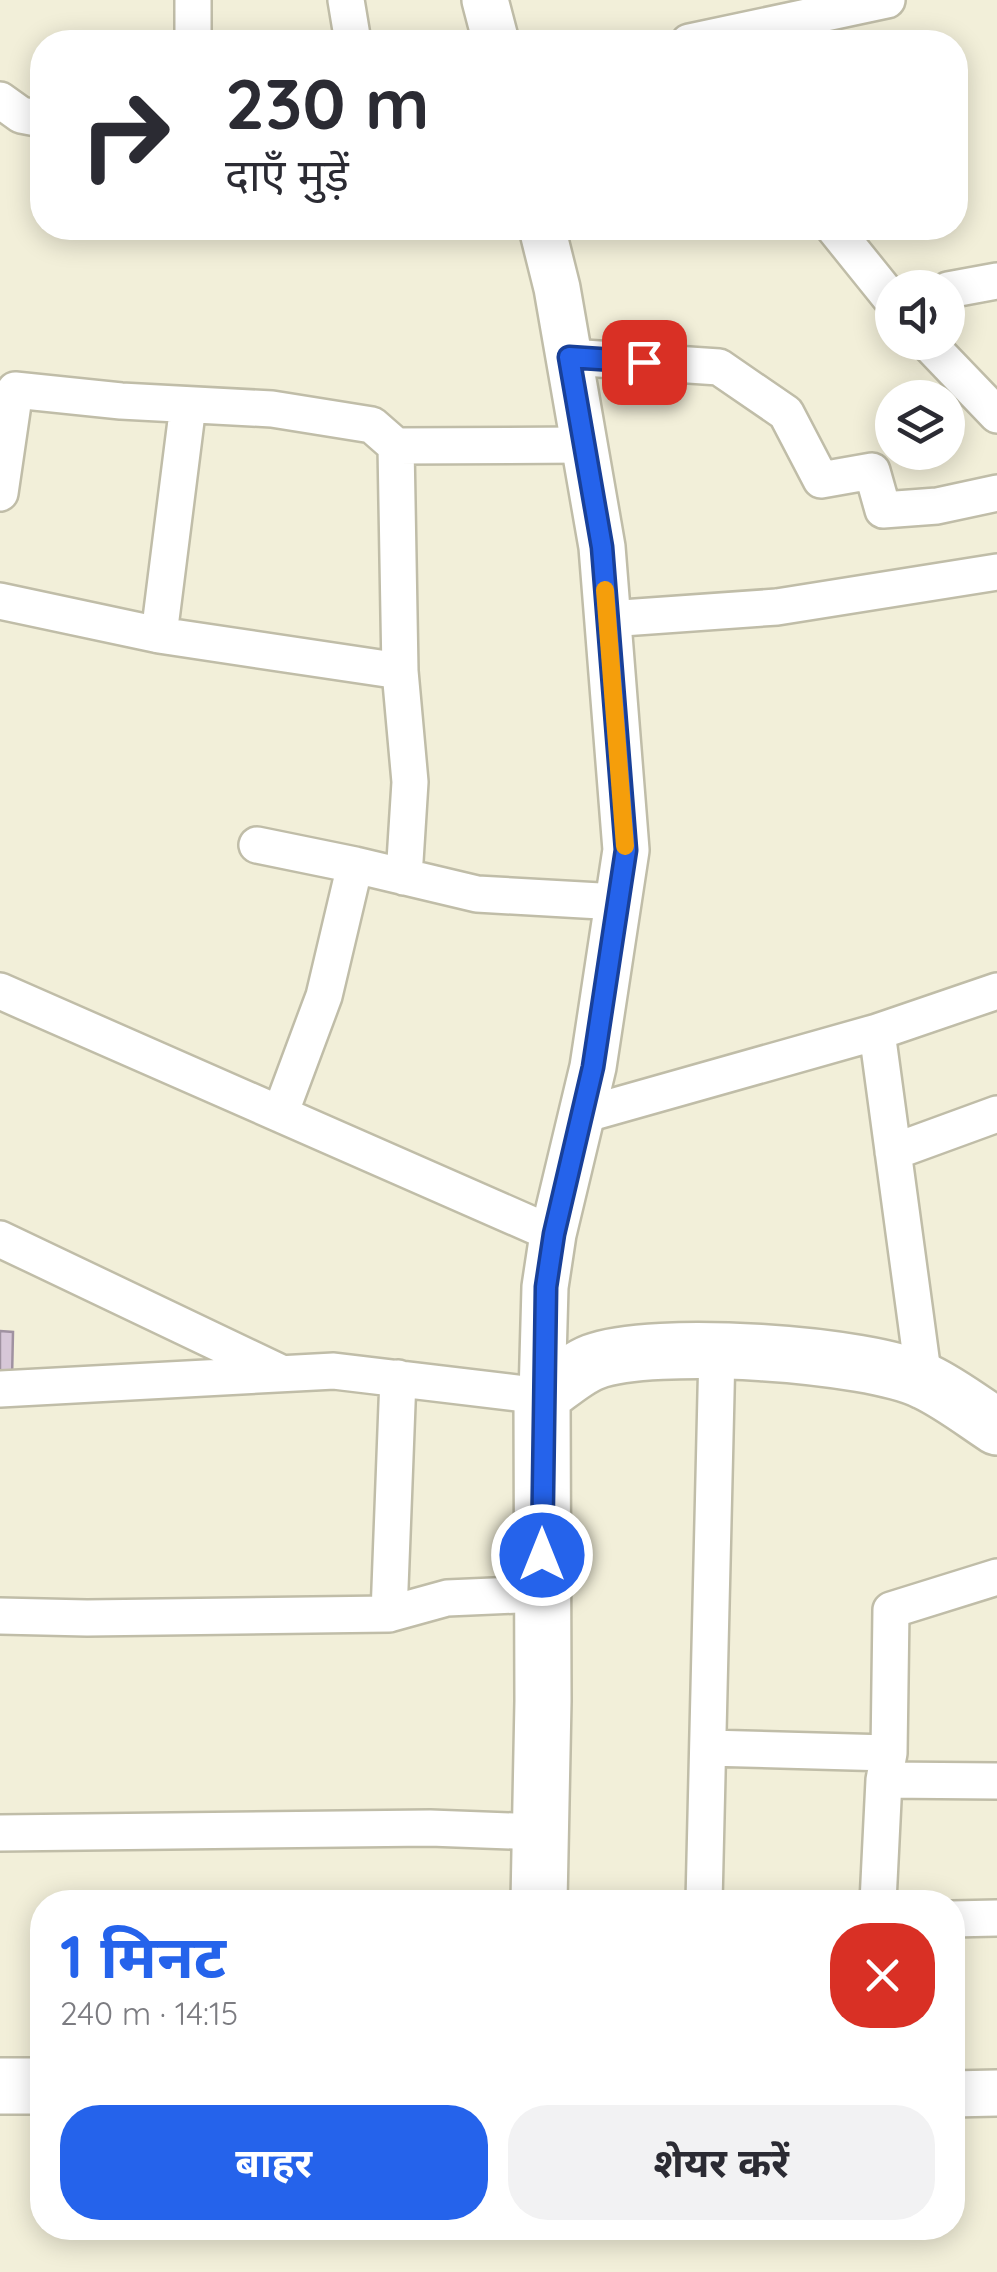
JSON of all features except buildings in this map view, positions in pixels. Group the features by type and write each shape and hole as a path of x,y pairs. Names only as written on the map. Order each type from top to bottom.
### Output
{"main road":[{"path":"539,1890 542,1396 593,1362 638,1354 717,1351 859,1362 924,1380 990,1417"},
{"path":"0,2086 30,2086"}],"street":[{"path":"193,0 193,30"},
{"path":"346,0 351,30"},
{"path":"486,0 493,30"},
{"path":"746,30 887,0"},
{"path":"0,100 30,116"},
{"path":"0,1390 334,1371 542,1396 546,1287 554,1234 583,1114 626,850 602,547 545,240"},
{"path":"844,240 875,279"},
{"path":"965,287 997,281"},
{"path":"569,357 719,367 786,413 821,480 872,472 884,510 937,506 997,492"},
{"path":"944,360 997,415"},
{"path":"0,492 16,390 272,408 372,425 396,446 584,445"},
{"path":"159,635 188,404"},
{"path":"396,446 400,671 410,782 404,877"},
{"path":"608,619 777,607 997,572"},
{"path":"0,602 159,635 400,671"},
{"path":"256,845 477,894 618,902"},
{"path":"280,1114 324,996 355,865"},
{"path":"0,991 554,1234"},
{"path":"583,1114 877,1032 997,991"},
{"path":"877,1032 924,1380"},
{"path":"894,1152 997,1114"},
{"path":"0,1239 282,1374"},
{"path":"704,1890 717,1351"},
{"path":"390,1614 398,1378"},
{"path":"879,1890 887,1767 890,1610 997,1577"},
{"path":"0,1616 390,1614 447,1598 541,1594"},
{"path":"708,1748 997,1781"},
{"path":"0,1833 430,1828 539,1832"},
{"path":"965,1918 997,1918"},
{"path":"965,2094 997,2093"}],"slow traffic":[{"path":"605,590 625,846"}],"route":[{"path":"542,1555 546,1287 554,1234 593,1067 626,850 602,547 569,357 644,362"}]}
